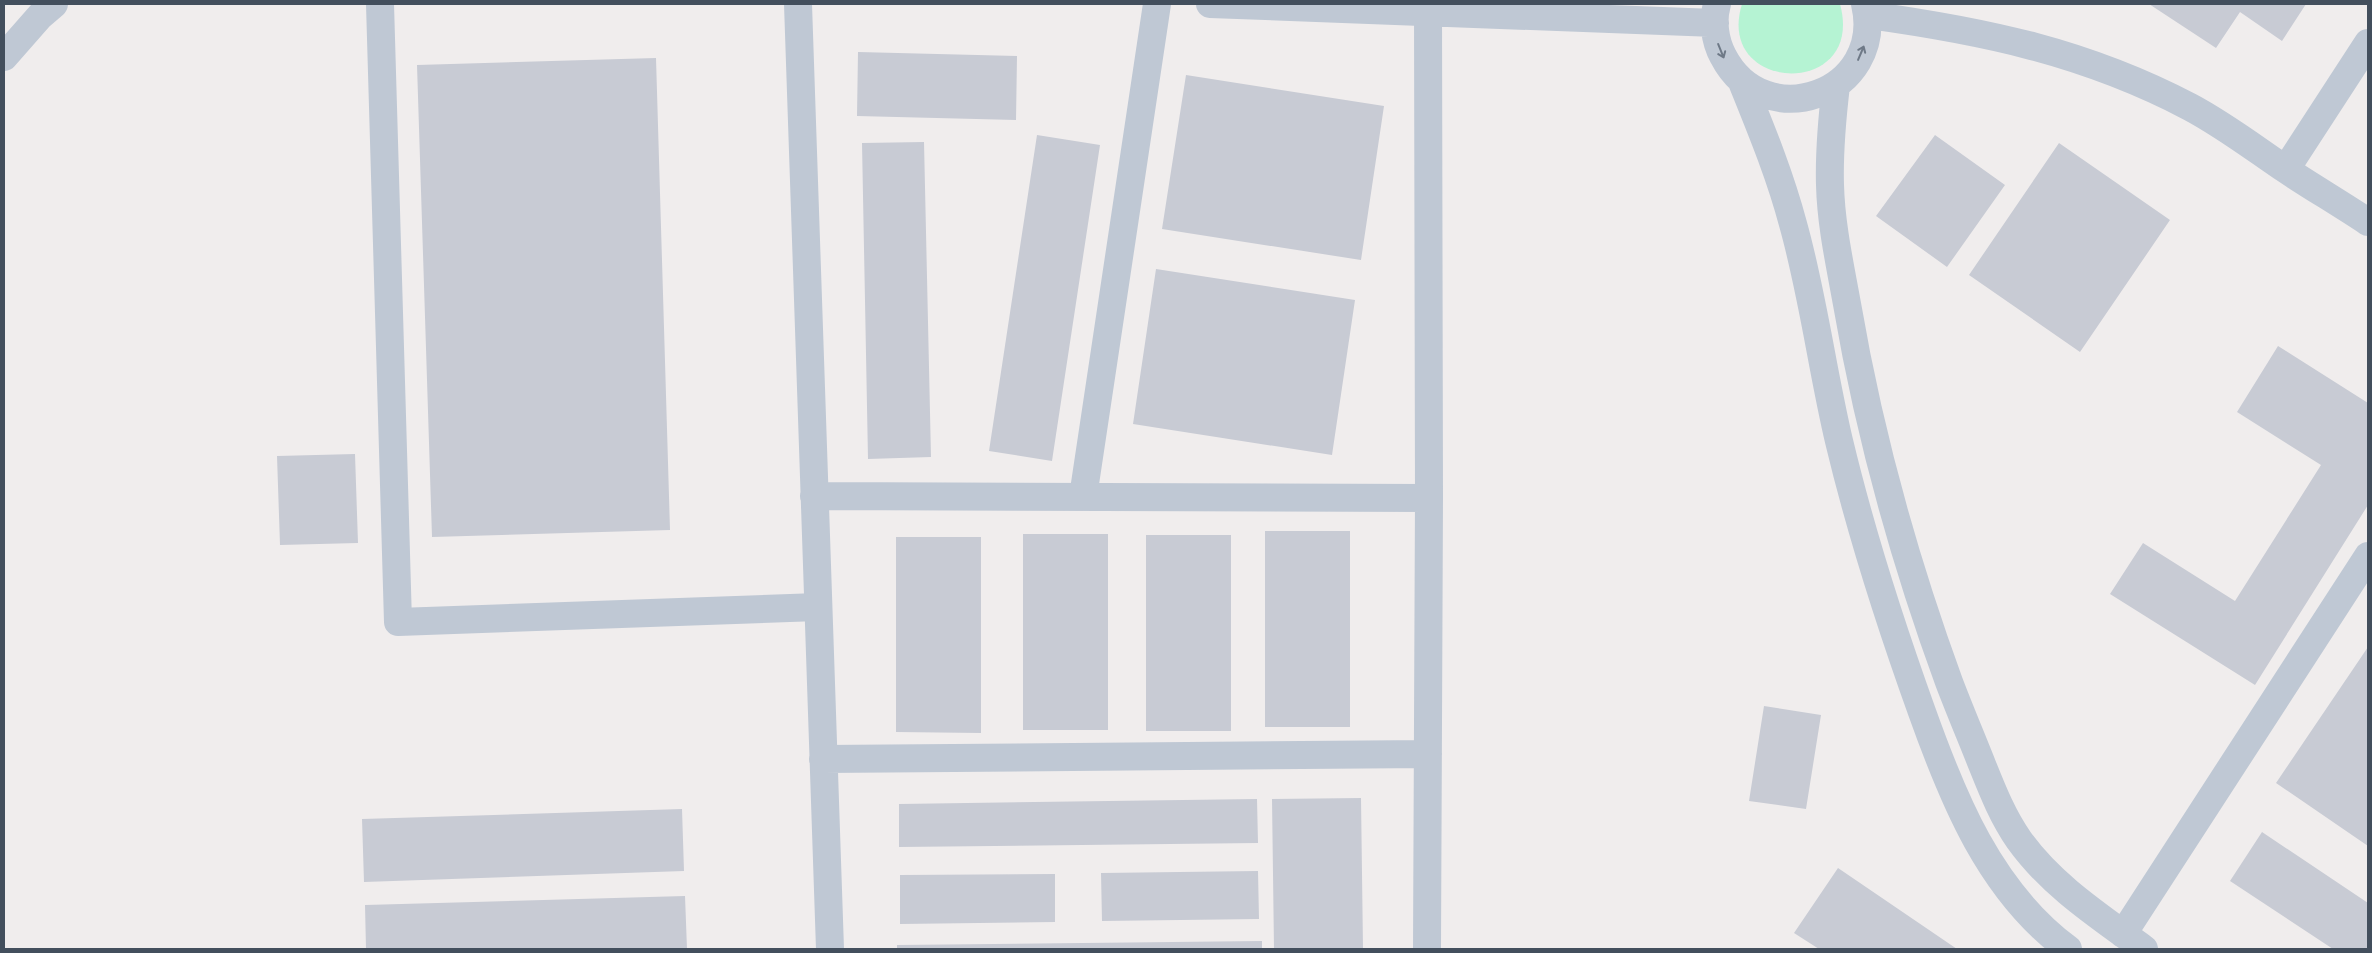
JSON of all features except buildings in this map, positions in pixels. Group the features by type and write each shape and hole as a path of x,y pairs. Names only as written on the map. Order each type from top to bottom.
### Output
{"street":[{"path":"4,57 40,16 54,4"},
{"path":"380,4 398,622 818,606"},
{"path":"798,4 830,949"},
{"path":"1083,497 1157,4"},
{"path":"1210,4 1716,13 1719,49 1728,67 1742,82 1759,93 1785,99 1799,99 1818,94 1836,85 1851,72 1861,54 1867,35 1866,9 2013,39 2099,66 2140,82 2191,108 2240,137 2368,222"},
{"path":"1427,949 1429,7"},
{"path":"2286,169 2368,43"},
{"path":"1742,82 1774,163 1794,225 1844,459 1872,563 1929,732 1973,834 1993,869 2018,902 2068,949"},
{"path":"1836,85 1830,136 1830,187 1834,228 1854,348 1877,450 1905,551 1937,650 1993,793 2018,839 2043,870 2071,896 2134,942 2368,556"},
{"path":"814,496 1429,498"},
{"path":"823,759 1428,754"}],"green space":[{"path":"1742,4 1840,4 1842,35 1832,57 1813,69 1790,73 1768,69 1749,55 1739,34"}]}
